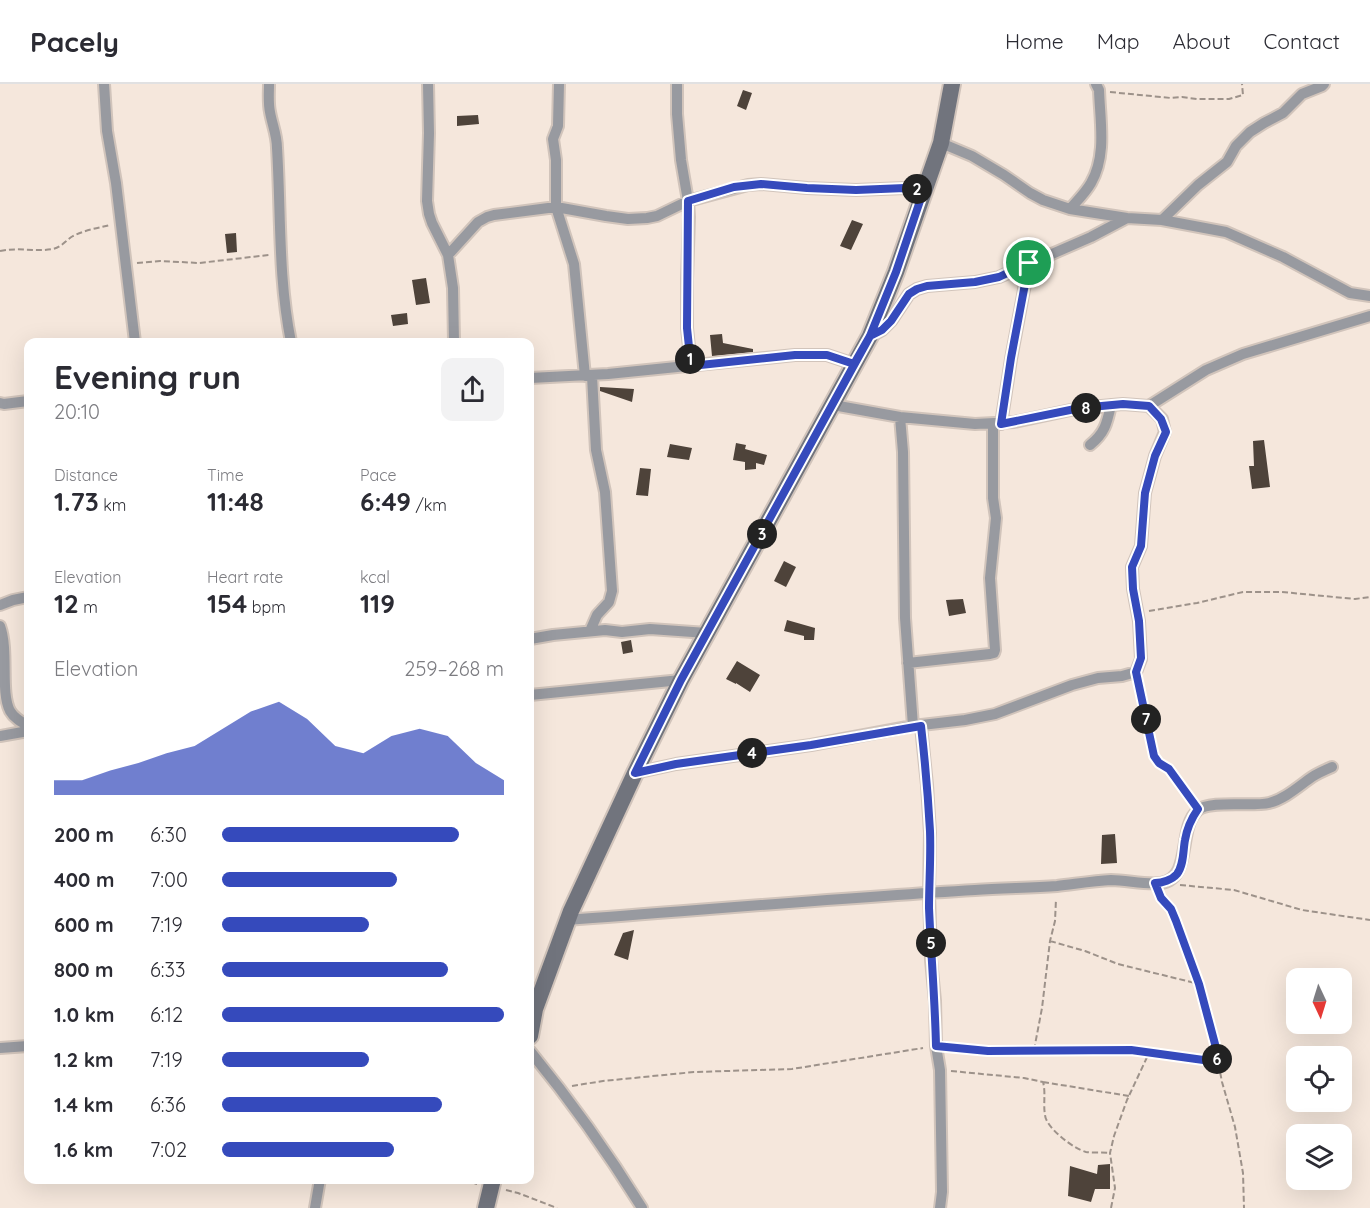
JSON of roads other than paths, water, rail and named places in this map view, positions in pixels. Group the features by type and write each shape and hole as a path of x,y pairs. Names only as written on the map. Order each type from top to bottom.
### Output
{"main road":[{"path":"534,1000 567,920 681,680 870,336 896,272 941,143 952,84"},
{"path":"486,1208 491,1184"}],"street":[{"path":"104,84 107,131 116,183 134,338"},
{"path":"269,84 270,113 276,137 282,254 290,338"},
{"path":"428,84 427,201 432,224 448,255 453,288 454,338"},
{"path":"559,84 558,126 553,139 556,160 556,207 574,264 596,450 605,492 612,591 609,602 597,615 590,631"},
{"path":"677,84 681,160 688,201 687,328 691,366"},
{"path":"1162,220 1198,185 1227,162 1232,151 1250,132 1283,113 1302,94 1324,84"},
{"path":"1070,209 1090,185 1098,168 1101,153 1097,87"},
{"path":"941,143 972,156 1030,193 1070,209 1127,218 1162,220 1226,232 1283,257 1350,292 1370,296"},
{"path":"448,255 478,222 494,215 556,207 628,219 647,218 657,216 688,201 734,187 761,184 856,190 924,189"},
{"path":"870,336 882,330 891,321 909,294 917,289 999,277 1091,237 1127,218"},
{"path":"908,663 990,654 995,650 990,578 996,518 993,498 997,424 1029,263"},
{"path":"1149,406 1206,370 1243,354 1370,316"},
{"path":"534,378 589,376 795,355 827,355 854,364"},
{"path":"0,404 24,402"},
{"path":"635,773 676,764 811,745 995,714 1072,684 1136,672 1141,658 1132,567 1141,546 1145,493 1155,456 1166,432 1161,419 1149,406 1134,404 1080,408 997,424 975,424 900,417 833,405"},
{"path":"1090,445 1104,430 1111,405"},
{"path":"900,417 903,452 905,618 908,663 927,785 930,833 931,960 936,1046 940,1070 942,1192 940,1208"},
{"path":"0,605 24,598"},
{"path":"0,626 5,653 5,698 9,711 24,723"},
{"path":"534,638 605,630 622,632 650,629 707,633"},
{"path":"534,695 681,680"},
{"path":"0,736 24,732"},
{"path":"567,920 929,892 1056,886 1113,880 1159,883 1177,874 1185,837 1191,819 1198,809 1221,805 1269,803 1332,767"},
{"path":"0,1048 24,1046"},
{"path":"534,1056 604,1147 642,1208"},
{"path":"315,1208 319,1184"}]}
